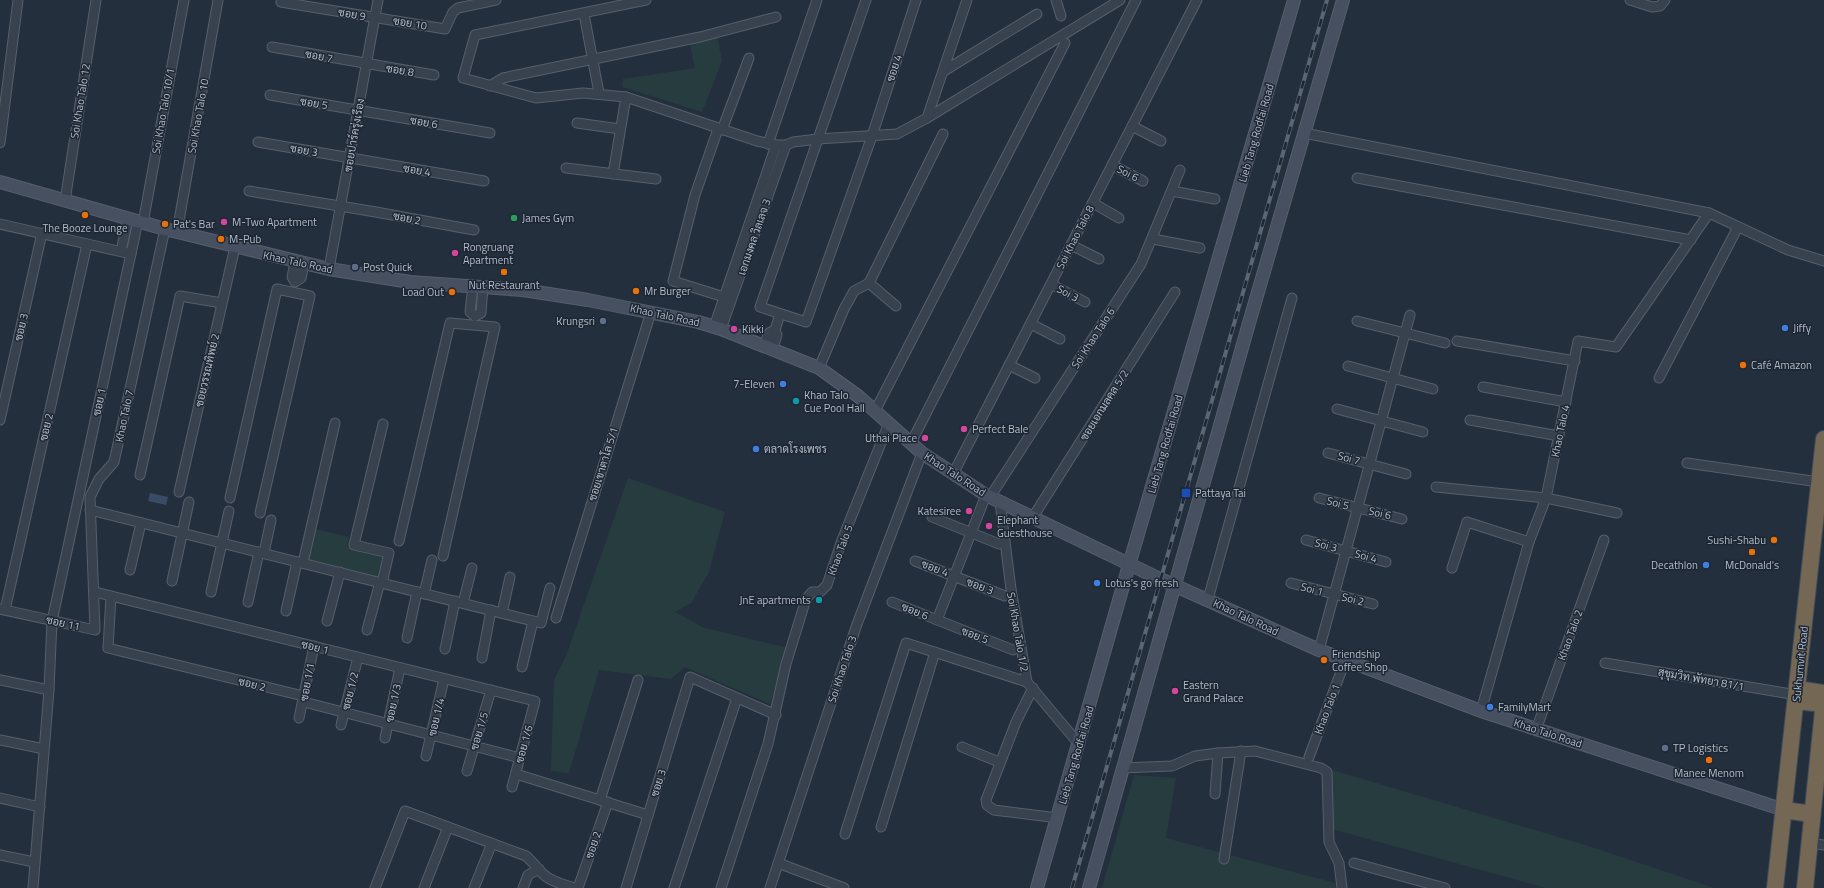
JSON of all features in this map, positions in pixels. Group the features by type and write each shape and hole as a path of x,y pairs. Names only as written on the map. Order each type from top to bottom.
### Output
{"highway":[{"name":"Sukhumvit Road","path":"1775,888 1824,439"},
{"path":"1797,695 1824,693"},
{"path":"1797,695 1824,704"},
{"path":"1805,888 1817,844 1812,814 1819,793 1824,701"},
{"path":"1784,810 1812,814"}],"street":[{"path":"0,143 18,0"},
{"name":"Soi Khao Talo 12","path":"65,201 96,0"},
{"name":"Soi Khao Talo 10/1","path":"136,221 184,0"},
{"name":"Soi Khao Talo 10","path":"177,232 218,0"},
{"name":"ซอยปาร์ครุ่งเรือง","path":"329,269 378,0"},
{"path":"468,3 496,0"},
{"path":"646,0 584,14 475,35 463,78 536,98 583,93 599,93 626,97 720,129 772,144 786,145 794,142 818,139 897,134 927,118 1120,0"},
{"name":"เอกมงคล วิลเลจ 3","path":"718,328 724,297 817,0"},
{"path":"768,347 769,333 775,330 780,314 760,307 866,0"},
{"name":"ซอย 4","path":"780,314 806,322 872,136 916,0"},
{"path":"1056,0 1061,16"},
{"path":"911,443 1136,0"},
{"name":"Soi Khao Talo 8","path":"954,474 1197,0"},
{"name":"Lieb Tang Rodfai Road","path":"1038,888 1129,565 1294,0"},
{"path":"1089,888 1174,585 1343,0"},
{"path":"1630,0 1652,7 1660,6 1664,0"},
{"path":"927,118 968,1"},
{"name":"ซอย 9","path":"281,2 375,18"},
{"name":"ซอย 10","path":"375,18 444,29 453,12 468,3"},
{"path":"584,14 594,60 599,93"},
{"path":"944,71 1037,14"},
{"path":"490,86 503,78 700,37 776,17"},
{"path":"875,411 1065,43"},
{"name":"ซอย 7","path":"272,47 366,65"},
{"path":"724,297 674,281 695,195 749,58"},
{"name":"ซอย 8","path":"366,65 434,75"},
{"name":"ซอย 5","path":"270,95 358,111"},
{"path":"613,174 626,97"},
{"name":"ซอย 6","path":"358,111 490,133"},
{"path":"577,123 620,129"},
{"path":"1132,126 1161,141"},
{"path":"1304,133 1709,213 1788,250 1824,262"},
{"path":"819,368 844,309 854,291 869,284 943,134"},
{"name":"ซอย 3","path":"258,142 350,158"},
{"name":"เอกมงคล วิลเลจ 3","path":"718,328 786,145"},
{"name":"ซอย 4","path":"350,158 484,181"},
{"name":"Soi 6","path":"1112,165 1143,181"},
{"path":"566,168 656,180"},
{"name":"Soi Khao Talo 6","path":"937,620 971,533 1141,264 1180,170"},
{"path":"1357,178 1691,240"},
{"name":"Khao Talo Road","path":"0,182 165,229 329,269 410,282 523,290 651,312 718,328 819,368 858,396 922,453 954,474 992,498 1129,565 1345,661 1536,730 1784,810"},
{"path":"249,191 341,206"},
{"path":"1172,191 1215,198"},
{"path":"1092,204 1119,218"},
{"name":"ซอย 2","path":"341,206 474,230"},
{"name":"Khao Talo 4","path":"1481,711 1529,542 1546,498 1578,342 1616,347 1709,213"},
{"path":"121,251 136,221"},
{"name":"ซอย 1","path":"33,888 49,690 52,621 131,254 136,221"},
{"path":"0,224 131,254"},
{"path":"1659,378 1738,227"},
{"name":"Khao Talo 7","path":"95,595 90,497 99,479 114,462 165,229"},
{"name":"ซอย 3","path":"0,420 42,233"},
{"path":"1153,238 1200,248"},
{"name":"ซอย 2","path":"2,610 88,244"},
{"path":"1071,245 1099,259"},
{"name":"ซอยวรรณทิพย์ 2","path":"179,492 235,247"},
{"path":"294,292 295,282 292,277 300,263"},
{"path":"869,284 896,306"},
{"name":"Soi 3","path":"1051,284 1085,302"},
{"path":"474,321 470,312 478,286"},
{"path":"230,498 277,288 310,296 260,513"},
{"name":"ซอยเอกมลคล 5/2","path":"1033,517 1175,292"},
{"path":"140,474 180,296 222,303"},
{"path":"1208,600 1292,298"},
{"name":"ซอยเขาตาโล 5/1","path":"556,618 651,312"},
{"path":"1319,650 1410,315"},
{"path":"399,542 450,323 474,321 495,327 443,556"},
{"path":"1357,321 1445,343"},
{"path":"1031,324 1060,339"},
{"path":"1457,341 1575,361"},
{"path":"1009,365 1034,378"},
{"path":"1348,366 1433,389"},
{"path":"1483,387 1566,402"},
{"path":"1337,409 1423,432"},
{"path":"1470,420 1559,436"},
{"path":"286,611 335,423"},
{"name":"Khao Talo 5","path":"721,888 776,715 786,664 806,599 812,592 820,592 827,585 842,540 889,423"},
{"path":"367,630 389,553 354,545 383,424"},
{"name":"Soi Khao Talo 3","path":"770,888 856,627 922,453"},
{"name":"Soi 7","path":"1328,453 1406,474"},
{"path":"1687,463 1819,482"},
{"path":"1436,487 1546,498 1617,513"},
{"name":"Soi Khao Talo 1/2","path":"992,498 1030,685 1079,744"},
{"name":"Soi 5","path":"1319,498 1357,508"},
{"path":"172,581 188,502"},
{"name":"Soi 6","path":"1357,508 1402,519"},
{"path":"90,510 541,623 550,588"},
{"path":"211,592 229,511"},
{"path":"932,517 999,544"},
{"path":"248,602 271,520"},
{"path":"1452,568 1467,522 1529,542"},
{"path":"130,570 141,523"},
{"name":"Soi 3","path":"1306,540 1346,551"},
{"name":"Khao Talo 2","path":"1536,730 1604,540"},
{"name":"Soi 4","path":"1346,551 1386,562"},
{"path":"407,638 432,560"},
{"name":"ซอย 4","path":"915,561 954,576"},
{"path":"445,649 459,602 472,568"},
{"path":"327,621 340,572"},
{"name":"ซอย 3","path":"954,576 1005,596"},
{"path":"502,613 510,577"},
{"name":"Soi 1","path":"1291,583 1334,595"},
{"name":"ซอย 1","path":"95,595 314,646 535,701"},
{"name":"ซอย 11","path":"2,610 95,630 95,595"},
{"name":"Soi 2","path":"1334,595 1373,604"},
{"name":"ซอย 2","path":"111,599 108,648 520,758"},
{"name":"ซอย 6","path":"892,602 937,620"},
{"path":"482,658 491,610"},
{"name":"ซอย 5","path":"937,620 1014,650"},
{"path":"522,666 532,621"},
{"path":"845,834 906,643 1030,685 999,762 986,800 987,805 994,810 1058,818"},
{"name":"ซอย 1/1","path":"299,718 314,646"},
{"path":"881,827 935,652"},
{"name":"ซอย 1/2","path":"341,725 358,657"},
{"name":"Khao Talo 1","path":"1309,757 1345,661"},
{"name":"สุขุมวิท พัทยา 81/1","path":"1605,663 1797,695"},
{"name":"ซอย 1/3","path":"385,738 400,668"},
{"name":"ซอย 3","path":"626,888 690,677 737,698"},
{"name":"ซอย 1/4","path":"426,756 444,679"},
{"path":"0,680 49,690"},
{"path":"604,801 638,680"},
{"name":"ซอย 1/5","path":"467,771 491,690"},
{"path":"674,888 737,698 776,715"},
{"name":"ซอย 1/6","path":"512,787 535,701"},
{"path":"0,740 44,749"},
{"path":"962,747 999,762"},
{"path":"1122,768 1172,766 1195,756 1241,751 1255,751 1321,768 1327,772 1329,842 1339,863 1342,888"},
{"path":"1224,859 1241,751"},
{"path":"1215,794 1218,753"},
{"path":"516,774 648,816"},
{"path":"0,798 40,807"},
{"name":"ซอย 2","path":"573,888 604,801"},
{"path":"375,888 405,811 526,856 534,862 544,876 573,888"},
{"path":"424,888 448,826"},
{"path":"474,888 492,843"},
{"path":"0,855 34,862"},
{"path":"778,863 844,888"},
{"path":"1354,863 1446,888"},
{"path":"523,888 528,875 539,869"}],"green space":[{"path":"717,36 722,61 702,112 622,87 623,79 695,68 690,43"},
{"path":"628,478 725,512 709,572 691,603 675,612 702,627 788,648 770,704 685,667 671,679 599,670 569,773 551,771 554,680 566,656"},
{"path":"315,529 349,537 347,547 383,557 377,578 308,560"},
{"path":"1329,769 1582,844 1714,888 1546,888 1332,829"},
{"path":"1134,775 1176,778 1166,838 1335,883 1336,888 1102,888"}],"water":[{"path":"150,493 168,497 166,505 148,501"}],"railway":[{"path":"1072,888 1327,0"}],"place":[{"name":"The Booze Lounge","path":"85,215"},
{"name":"James Gym","path":"514,218"},
{"name":"M-Two Apartment","path":"224,222"},
{"name":"Pat's Bar","path":"165,224"},
{"name":"M-Pub","path":"221,239"},
{"name":"Rongruang Apartment","path":"455,253"},
{"name":"Post Quick","path":"355,267"},
{"name":"Nut Restaurant","path":"504,272"},
{"name":"Mr Burger","path":"636,291"},
{"name":"Load Out","path":"452,292"},
{"name":"Krungsri","path":"603,321"},
{"name":"Jiffy","path":"1785,328"},
{"name":"Kikki","path":"734,329"},
{"name":"Café Amazon","path":"1743,365"},
{"name":"7-Eleven","path":"783,384"},
{"name":"Khao Talo Cue Pool Hall","path":"796,401"},
{"name":"Perfect Bale","path":"964,429"},
{"name":"Uthai Place","path":"925,438"},
{"name":"ตลาดโรงเพชร","path":"756,449"},
{"name":"Pattaya Tai","path":"1186,493"},
{"name":"Katesiree","path":"969,511"},
{"name":"Elephant Guesthouse","path":"989,526"},
{"name":"Sushi-Shabu","path":"1774,540"},
{"name":"McDonald's","path":"1752,552"},
{"name":"Decathlon","path":"1706,565"},
{"name":"Lotus's go fresh","path":"1097,583"},
{"name":"JnE apartments","path":"819,600"},
{"name":"Friendship Coffee Shop","path":"1324,660"},
{"name":"Eastern Grand Palace","path":"1175,691"},
{"name":"FamilyMart","path":"1490,707"},
{"name":"TP Logistics","path":"1665,748"},
{"name":"Manee Menom","path":"1709,760"}]}
